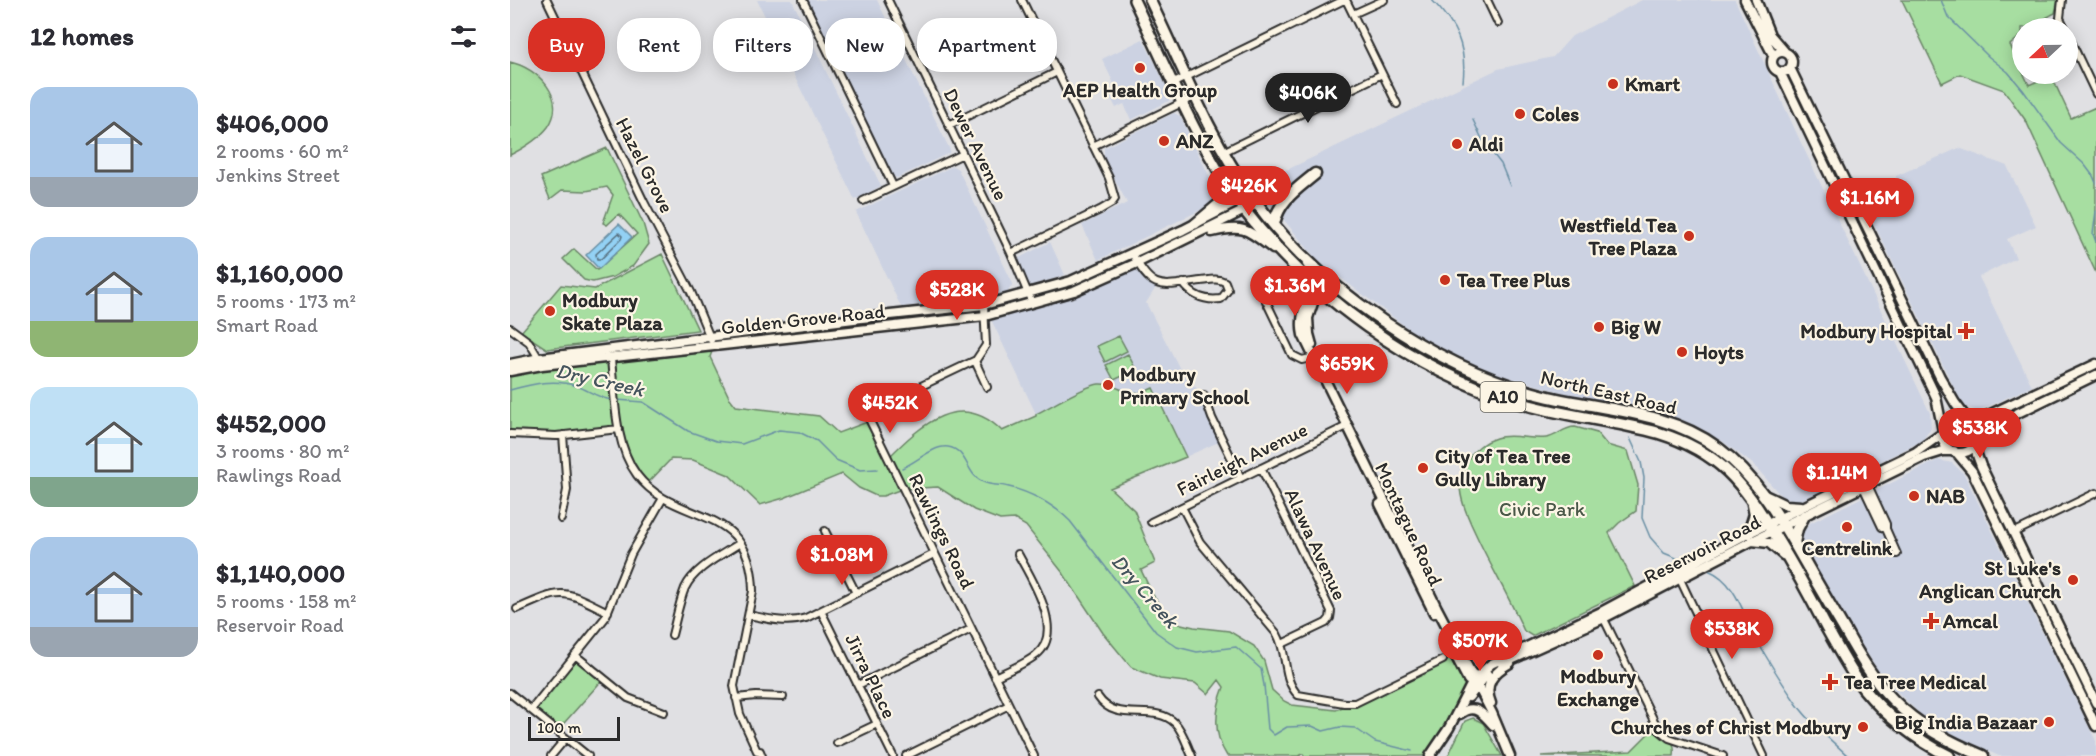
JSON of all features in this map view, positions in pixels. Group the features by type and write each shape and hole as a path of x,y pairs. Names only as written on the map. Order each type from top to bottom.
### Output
{"highway":[{"path":"1274,224 1283,201 1315,174"},
{"name":"North East Road","path":"1254,200 1292,245 1344,291 1407,336 1450,360 1502,383 1549,397 1670,423 1695,433 1734,461 1765,495 1860,657 1893,700 1937,734 1983,756"},
{"name":"North East Road","path":"1242,206 1288,260 1318,288 1399,347 1453,377 1515,401 1659,433 1695,447 1728,471 1752,498 1793,566 1845,661 1863,688 1881,708 1930,750 1949,756"},
{"path":"1399,347 1407,336"},
{"path":"1615,422 1618,411"},
{"path":"1751,537 1755,514 1752,498"},
{"path":"1794,543 1804,511"},
{"path":"1893,700 1890,705 1905,721 1913,734"},
{"path":"1930,750 1937,734"}],"main road":[{"name":"North East Road","path":"1151,0 1223,152 1254,200"},
{"path":"1745,0 1756,12 1770,35 1791,57 1790,68 1940,377 1955,404 1976,428 1977,455 1981,466 2096,703"},
{"path":"1756,0 1756,12 1773,55 1772,66 1780,72 1936,397 1946,445 1972,471 2096,726"},
{"name":"North East Road","path":"1136,4 1224,180 1242,206"},
{"path":"1773,55 1784,51"},
{"path":"1780,72 1790,68"},
{"path":"1195,224 1221,202 1224,180"},
{"name":"Golden Grove Road","path":"510,364 712,342 984,305 1071,281 1195,224 1254,200"},
{"name":"Golden Grove Road","path":"712,342 985,316 1074,291 1197,235 1242,206"},
{"path":"1197,235 1228,228 1244,229 1288,260"},
{"path":"1292,245 1313,272 1318,288"},
{"name":"Montague Road","path":"1306,277 1308,294 1302,312 1301,326 1306,342 1510,756"},
{"name":"Montague Road","path":"1315,357 1309,334 1308,318 1318,288"},
{"name":"Golden Grove Road","path":"510,371 541,362"},
{"path":"1943,432 1951,420 1959,417 1982,418 2096,364"},
{"path":"1955,452 1970,450 1987,428 2096,375"},
{"name":"Reservoir Road","path":"1474,684 1501,664 1539,647 1804,511 1922,448 1943,432"},
{"name":"Reservoir Road","path":"1804,511 1865,486 1930,455 1943,451 1955,452"},
{"path":"1765,495 1804,511"},
{"path":"1751,537 1774,546 1793,566"},
{"name":"Reservoir Road","path":"1474,684 1491,664 1602,615"},
{"path":"1497,729 1487,690 1488,684 1502,668 1539,647"},
{"path":"1438,756 1474,684"},
{"path":"1430,756 1474,684"},
{"path":"1460,714 1471,709 1478,710 1497,729"}],"street":[{"name":"Hazel Grove","path":"547,0 644,202 687,284 712,342"},
{"path":"803,0 893,186"},
{"name":"Dewer Avenue","path":"888,0 1011,253 1032,303"},
{"path":"1022,0 1031,18"},
{"path":"1136,4 1151,0"},
{"path":"1174,83 1345,0 1397,104"},
{"path":"1353,14 1384,0"},
{"path":"1487,0 1498,23"},
{"path":"2060,18 2062,0"},
{"path":"2078,56 2096,94"},
{"path":"948,125 1057,72 1115,194 1115,199 1112,203 1011,253"},
{"path":"1223,152 1382,74"},
{"path":"1093,146 1196,96"},
{"path":"862,201 963,154"},
{"path":"1132,253 1146,277 1158,285 1183,283 1221,280 1227,285 1228,290 1221,299 1197,297 1190,293 1183,283"},
{"path":"1266,301 1292,355 1302,360 1315,357"},
{"path":"984,305 986,345 975,361 987,387"},
{"path":"510,328 529,342 541,362"},
{"path":"611,354 619,429 630,465 646,485 663,498 717,521 727,528 748,557 753,578 753,591 735,679 736,698 758,754"},
{"name":"Rawlings Road","path":"975,361 871,412 870,422 1034,756"},
{"path":"1204,395 1212,418 1241,478"},
{"name":"Fairleigh Avenue","path":"1151,522 1347,426"},
{"path":"510,434 563,435 619,429"},
{"path":"561,519 567,490 563,435"},
{"name":"Alawa Avenue","path":"1261,468 1331,611 1330,618 1326,622 1282,644"},
{"path":"1865,486 1886,524 1897,554"},
{"path":"2013,533 2096,493"},
{"path":"531,710 608,612 632,554 663,498"},
{"path":"1182,507 1200,542 1277,634 1282,644 1287,673 1296,693 1344,703 1356,703 1443,660"},
{"path":"825,531 856,593"},
{"path":"672,635 688,582 701,570 740,543"},
{"path":"749,615 773,620 795,621 934,554"},
{"path":"995,677 1036,656 1042,650 1048,633 1048,623 1039,596 1018,554"},
{"path":"1678,575 1764,756"},
{"path":"517,609 551,594 559,593 575,595 608,612"},
{"name":"Jirra Place","path":"820,610 893,756"},
{"path":"1602,615 1661,733 1669,738 1723,756"},
{"path":"858,685 971,629"},
{"path":"576,655 628,698 664,712"},
{"path":"510,693 588,756"},
{"path":"736,698 756,696 783,698"},
{"path":"1098,697 1104,706 1113,711 1162,716 1172,721 1192,756"},
{"path":"906,756 1009,705"},
{"path":"837,743 877,724"},
{"path":"551,756 566,738"}],"shaded area":[{"path":"757,0 792,0 801,18 766,18"},
{"path":"807,0 877,0 886,18 825,18 825,37"},
{"path":"1642,0 1735,0 1930,413 1931,428 1922,441 1800,501 1782,497 1754,465 1722,441 1670,415 1579,397 1478,369 1426,342 1317,260 1255,185 1498,69 1553,57 1572,36"},
{"path":"1143,39 1171,96 1169,101 1131,120 1124,104 1116,108 1108,92 1116,88 1102,59"},
{"path":"813,44 881,186 855,200 792,72 813,72"},
{"path":"905,58 950,150 949,153 897,178 892,176 842,72 905,72"},
{"path":"1174,113 1180,116 1217,192 1213,204 1098,260 1082,225 1127,203 1104,158 1104,148"},
{"name":"Modbury Hospital","path":"1959,148 2007,166 2036,226 2007,239 2016,258 1979,277 2032,386 1978,411 1966,407 1958,396 1864,203 1896,187 1896,176"},
{"path":"953,166 958,169 1013,284 1007,293 969,300 901,307 856,212"},
{"path":"1050,242 1065,275 1037,285 1030,285 1018,264 1019,258"},
{"name":"Modbury Primary School","path":"1137,263 1158,284 1146,303 1183,375 1204,395 1223,440 1161,468 1037,416 989,315 1032,303"},
{"path":"1938,460 1952,463 1964,474 2096,741 2096,756 1999,756 1942,730 1920,714 1881,676 1817,571 1802,540 1804,531 1810,523"}],"green space":[{"path":"1902,0 2058,0 2055,13 2047,18 2012,18 2012,43 2010,45 2012,84 2055,84 2071,118 2096,107 2096,273 2026,121 2004,90 1960,74 1942,83"},
{"path":"510,62 520,65 540,78 552,95 554,105 553,116 544,132 510,155"},
{"path":"607,148 643,223 649,244 633,266 613,277 593,282 584,280 563,259 574,249 597,270 637,234 619,214 607,225 603,223 613,195 607,187 586,191 562,190 550,199 541,177"},
{"path":"662,254 698,330 547,349 521,332 561,285 595,289"},
{"path":"1119,336 1127,351 1105,362 1097,346"},
{"path":"714,346 710,357 729,397 736,406 819,416 838,433 870,421 889,457 928,424 942,416 956,412 971,413 986,419 1002,431 1036,416 1093,385 1107,384 1129,393 1143,392 1153,388 1186,457 1110,488 1134,510 1155,563 1141,570 1153,595 1168,617 1177,623 1194,627 1229,631 1254,646 1264,661 1272,690 1292,705 1336,710 1454,655 1471,684 1430,756 1305,756 1303,754 1299,756 1227,756 1219,740 1217,722 1224,687 1219,680 1208,694 1195,683 1160,679 1131,667 1103,633 1063,573 1026,526 1014,519 1000,520 974,510 938,487 902,489 883,496 876,496 859,488 842,474 784,498 760,505 729,475 693,460 671,459 646,485 630,465 619,429 556,436 510,434 510,371"},
{"path":"1128,354 1136,370 1114,380 1106,365"},
{"name":"Civic Park","path":"1575,427 1597,433 1607,445 1628,451 1638,485 1636,511 1609,533 1635,586 1532,636 1524,631 1471,524 1461,495 1461,477 1473,453 1487,441 1508,436 1546,438"},
{"path":"575,655 604,678 557,731 531,710"},
{"path":"1473,718 1483,723 1502,756 1448,756 1465,721"},
{"path":"1656,726 1672,742 1674,756 1541,756 1631,751"}],"water":[{"path":"619,224 632,237 599,269 586,255"}],"waterway":[{"path":"1432,0 1448,18 1458,37 1463,58 1463,82"},
{"path":"1941,0 1948,17 2008,72 2061,143 2084,164 2096,183"},
{"path":"1473,120 1483,141 1501,164 1510,186"},
{"path":"2096,211 2093,234 2096,242"},
{"name":"Dry Creek","path":"510,390 535,384 560,382 612,400"},
{"name":"Dry Creek","path":"617,400 643,402 688,431 716,441 742,444 779,430 799,432 817,441 836,460 860,470 877,469"},
{"path":"1630,438 1641,462 1644,478 1642,518 1650,537 1664,553 1686,562"},
{"name":"Dry Creek","path":"902,468 931,451 948,447 960,453 977,479 1023,491 1056,509 1070,521 1156,632 1177,647 1197,652 1236,647 1261,669 1268,729 1274,735 1287,727 1312,726 1323,731 1340,727 1355,728 1375,742 1412,751"},
{"path":"1708,570 1727,583 1733,592 1763,651 1796,703 1814,724 1848,756"}],"place":[{"name":"AEP Health Group","path":"1140,68"},
{"name":"Kmart","path":"1613,84"},
{"name":"Coles","path":"1520,114"},
{"name":"ANZ","path":"1164,141"},
{"name":"Aldi","path":"1457,144"},
{"name":"Westfield Tea Tree Plaza","path":"1689,236"},
{"name":"Tea Tree Plus","path":"1445,280"},
{"name":"Modbury Skate Plaza","path":"550,311"},
{"name":"Big W","path":"1599,327"},
{"name":"Modbury Hospital","path":"1966,331"},
{"name":"Hoyts","path":"1682,352"},
{"name":"Modbury Primary School","path":"1108,385"},
{"name":"City of Tea Tree Gully Library","path":"1423,468"},
{"name":"NAB","path":"1914,496"},
{"name":"Centrelink","path":"1847,527"},
{"name":"St Luke's Anglican Church","path":"2073,580"},
{"name":"Amcal","path":"1931,621"},
{"name":"Modbury Exchange","path":"1598,655"},
{"name":"Tea Tree Medical","path":"1830,682"},
{"name":"Big India Bazaar","path":"2049,722"},
{"name":"Churches of Christ Modbury","path":"1863,727"}]}
